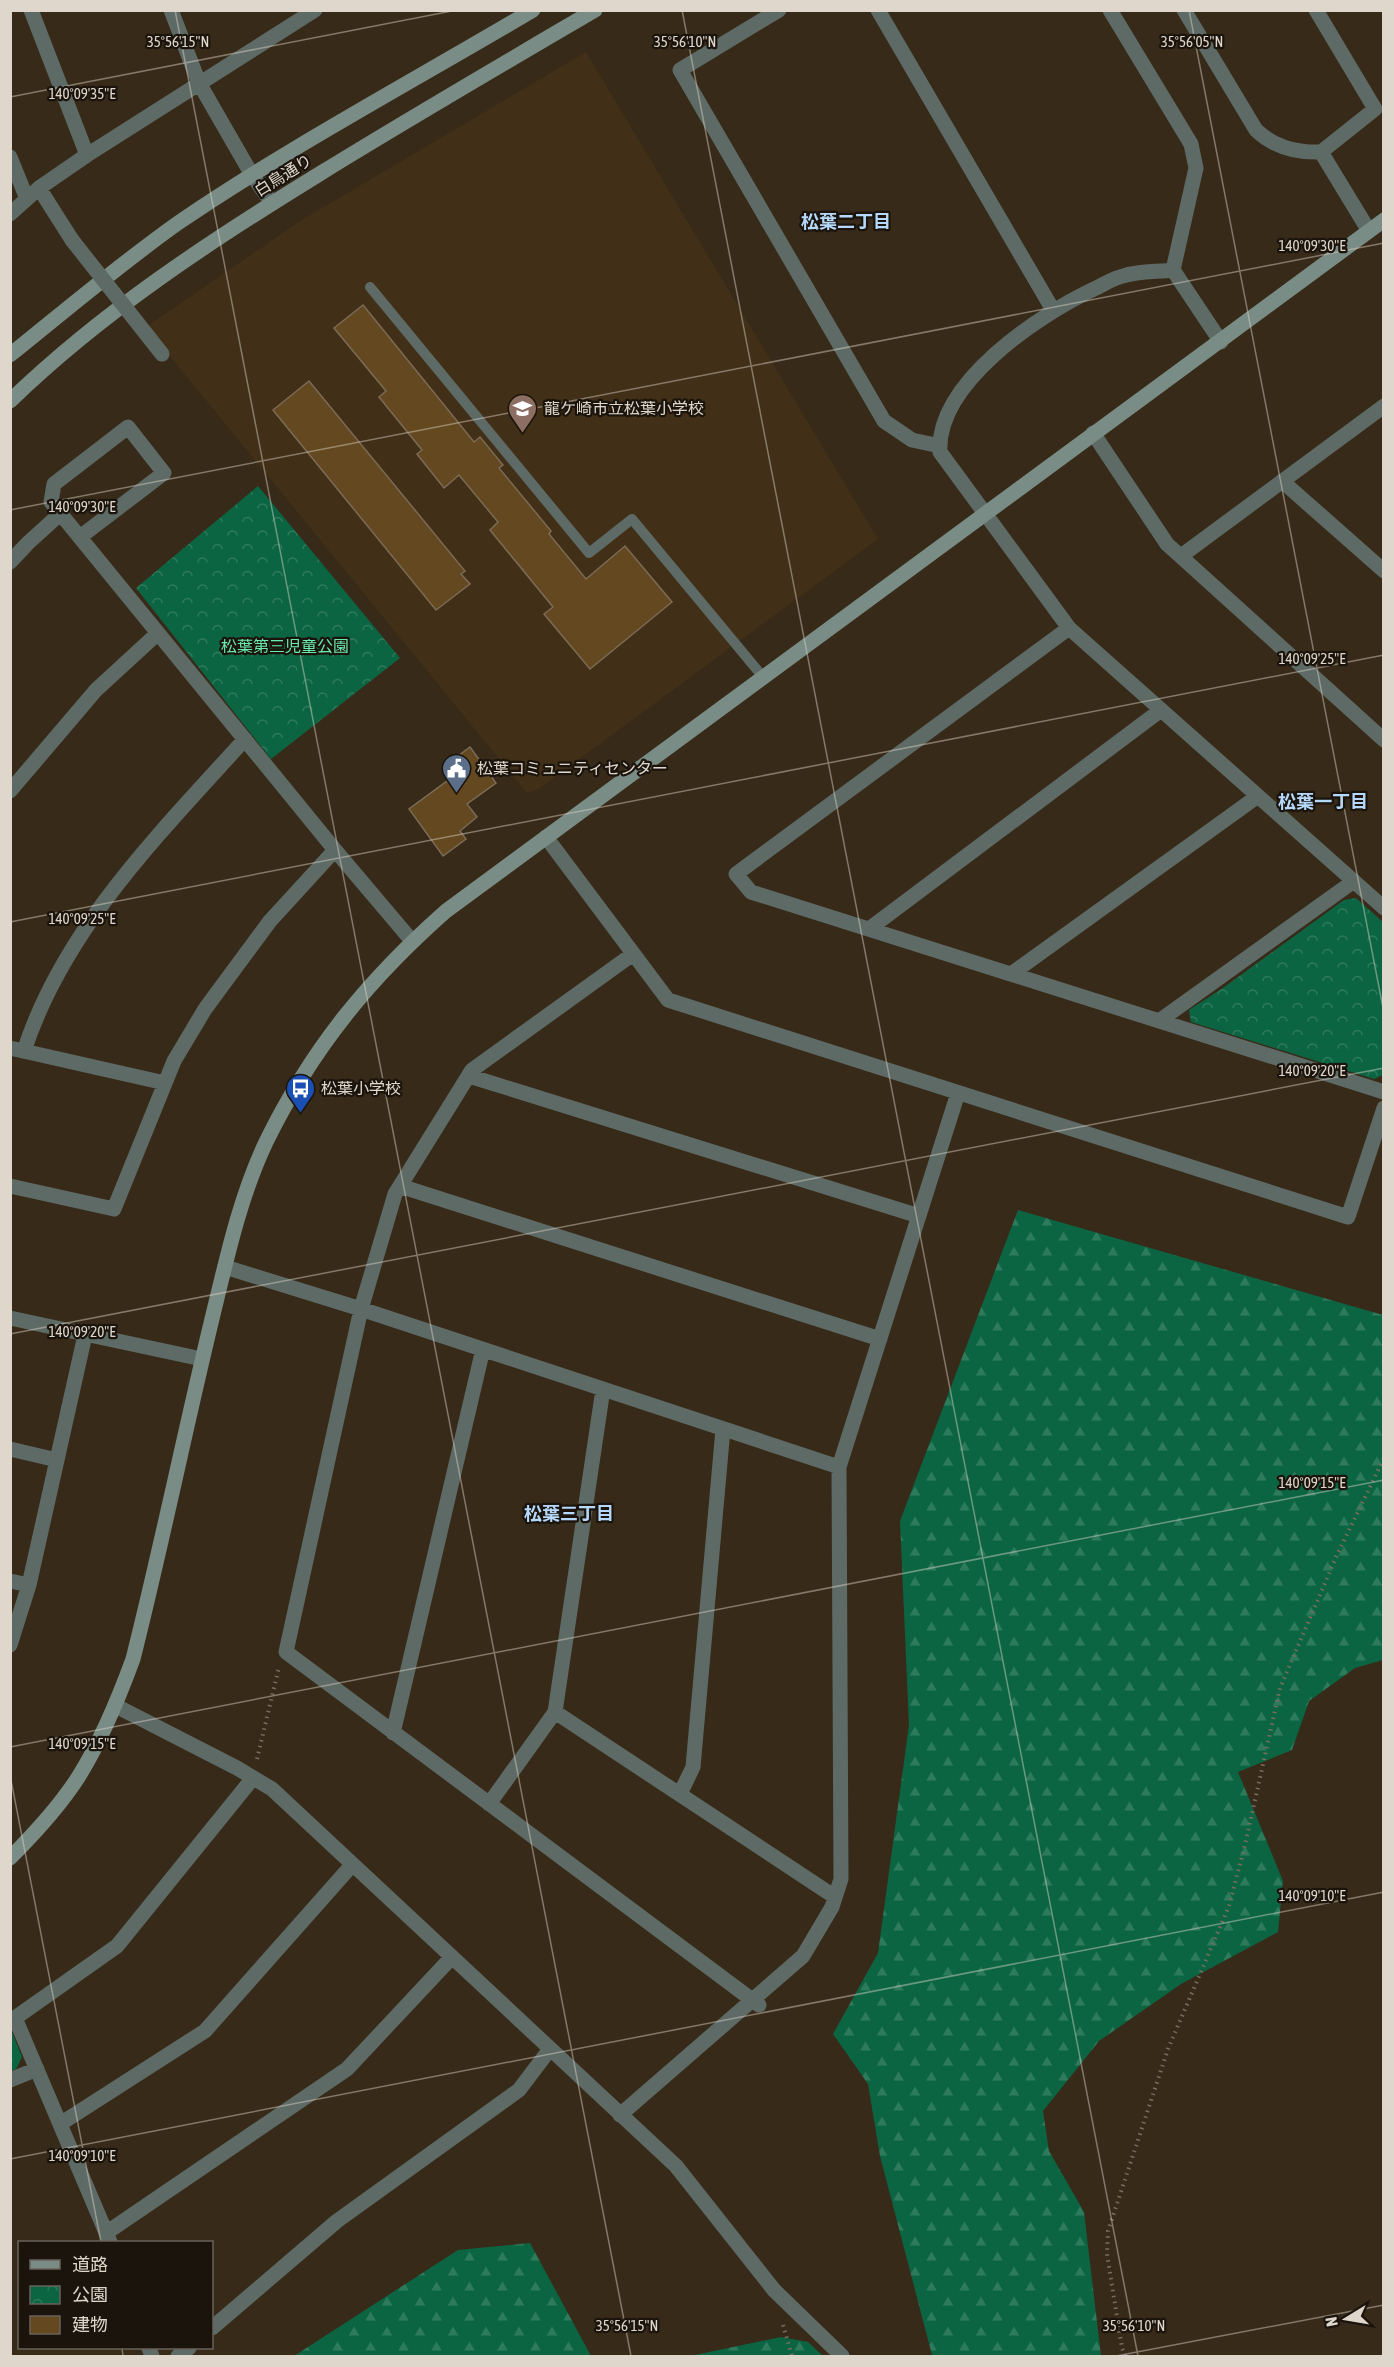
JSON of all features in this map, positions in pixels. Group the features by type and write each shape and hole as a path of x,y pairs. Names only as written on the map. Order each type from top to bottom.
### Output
{"street":[{"path":"31,10 87,155"},
{"path":"171,10 199,83 252,175 272,203"},
{"name":"白鳥通り","path":"10,355 177,225 252,175 533,10"},
{"name":"白鳥通り","path":"10,400 104,321 186,259 412,117 595,10"},
{"path":"779,10 680,70 884,421 912,440 940,446"},
{"path":"878,10 1053,310"},
{"path":"1110,10 1191,144 1196,168 1173,270 1221,342"},
{"path":"1184,10 1256,130 1268,141 1285,148 1321,152 1375,109 1316,10"},
{"path":"10,214 39,188 87,155 309,12"},
{"path":"1321,152 1369,231"},
{"path":"10,157 27,200"},
{"path":"39,188 72,240 162,354"},
{"path":"10,1858 56,1807 78,1778 116,1706 133,1659 147,1605 202,1359 225,1267 251,1178 266,1142 309,1064 347,1012 388,964 446,911 984,513 1221,342 1383,220"},
{"path":"1173,270 1122,276 1053,310 1001,348 967,382 942,427 940,452 1069,628 1383,908"},
{"path":"1181,556 1383,406"},
{"path":"80,537 164,472 128,427 54,484 51,502 412,941"},
{"path":"1093,433 1167,544 1383,740"},
{"path":"1282,481 1383,571"},
{"path":"10,562 61,513"},
{"path":"1069,628 736,874 751,892 1383,1092"},
{"path":"10,791 96,690 158,633"},
{"path":"869,929 1161,710"},
{"path":"165,1083 17,1049 67,959 107,897 150,844 245,739"},
{"path":"1011,974 1258,796"},
{"path":"546,837 668,1000 1348,1217 1383,1108"},
{"path":"10,1186 114,1209 174,1060 205,1010 270,921 335,850"},
{"path":"1159,1021 1354,881"},
{"path":"633,954 472,1070 395,1194 361,1309 286,1652 756,2002"},
{"path":"469,1076 919,1216"},
{"path":"620,2115 756,2002 803,1956 816,1936 841,1879 840,1467 958,1093"},
{"path":"400,1186 880,1339"},
{"path":"225,1267 361,1309 840,1467"},
{"path":"10,1318 202,1359"},
{"path":"10,1645 29,1585 85,1335"},
{"path":"393,1732 483,1349"},
{"path":"489,1804 555,1712 603,1389"},
{"path":"680,1794 693,1767 723,1429"},
{"path":"10,1449 57,1460"},
{"path":"10,1581 29,1585"},
{"path":"116,1706 272,1789 676,2166 774,2290 842,2356"},
{"path":"555,1712 835,1897"},
{"path":"253,1778 117,1946 15,2018 108,2238 347,2069 452,1957"},
{"path":"60,2124 205,2031 352,1865"},
{"path":"213,2327 337,2221 519,2090 550,2049"},
{"path":"10,2080 37,2069"}],"lane":[{"path":"370,287 589,553 632,519 763,677"}],"path":[{"path":"1125,2356 1107,2254 1108,2231 1168,2049 1229,1906 1280,1688 1337,1555 1383,1458"},
{"path":"253,1778 280,1659 286,1652"}],"shaded area":[{"name":"龍ケ崎市立松葉小学校","path":"586,52 878,539 540,788 527,793 146,327 300,221"}],"green space":[{"name":"松葉第三児童公園","path":"258,486 400,658 271,759 136,588"},
{"path":"1356,898 1383,922 1383,1075 1374,1079 1191,1022 1189,1010 1344,900"},
{"path":"1018,1210 1383,1315 1383,1660 1355,1668 1309,1701 1292,1750 1238,1772 1283,1881 1278,1932 1181,1984 1099,2041 1043,2111 1049,2151 1084,2212 1101,2356 930,2356 932,2355 880,2156 868,2084 833,2034 878,1953 909,1725 900,1521"},
{"path":"11,2030 22,2057 16,2069 11,2071"},
{"path":"530,2243 591,2356 294,2356 458,2250"},
{"path":"781,2337 808,2342 823,2356 675,2356 695,2355"}],"building":[{"path":"363,305 474,442 480,437 503,465 499,468 551,531 549,534 586,579 625,546 672,602 590,669 544,614 553,607 490,530 498,522 459,475 444,488 417,454 422,450 379,397 386,391 334,328"},
{"path":"309,381 465,571 461,574 470,584 436,610 273,410"},
{"name":"松葉コミュニティセンター","path":"470,747 496,783 467,804 477,817 460,831 466,839 443,856 409,809 451,778 443,767"}],"place":[{"name":"龍ケ崎市立松葉小学校","path":"523,434"},
{"name":"松葉コミュニティセンター","path":"456,794"},
{"name":"松葉小学校","path":"300,1114"}],"district":[{"name":"松葉二丁目","path":"846,222"},
{"name":"松葉一丁目","path":"1323,802"},
{"name":"松葉三丁目","path":"569,1514"}]}
